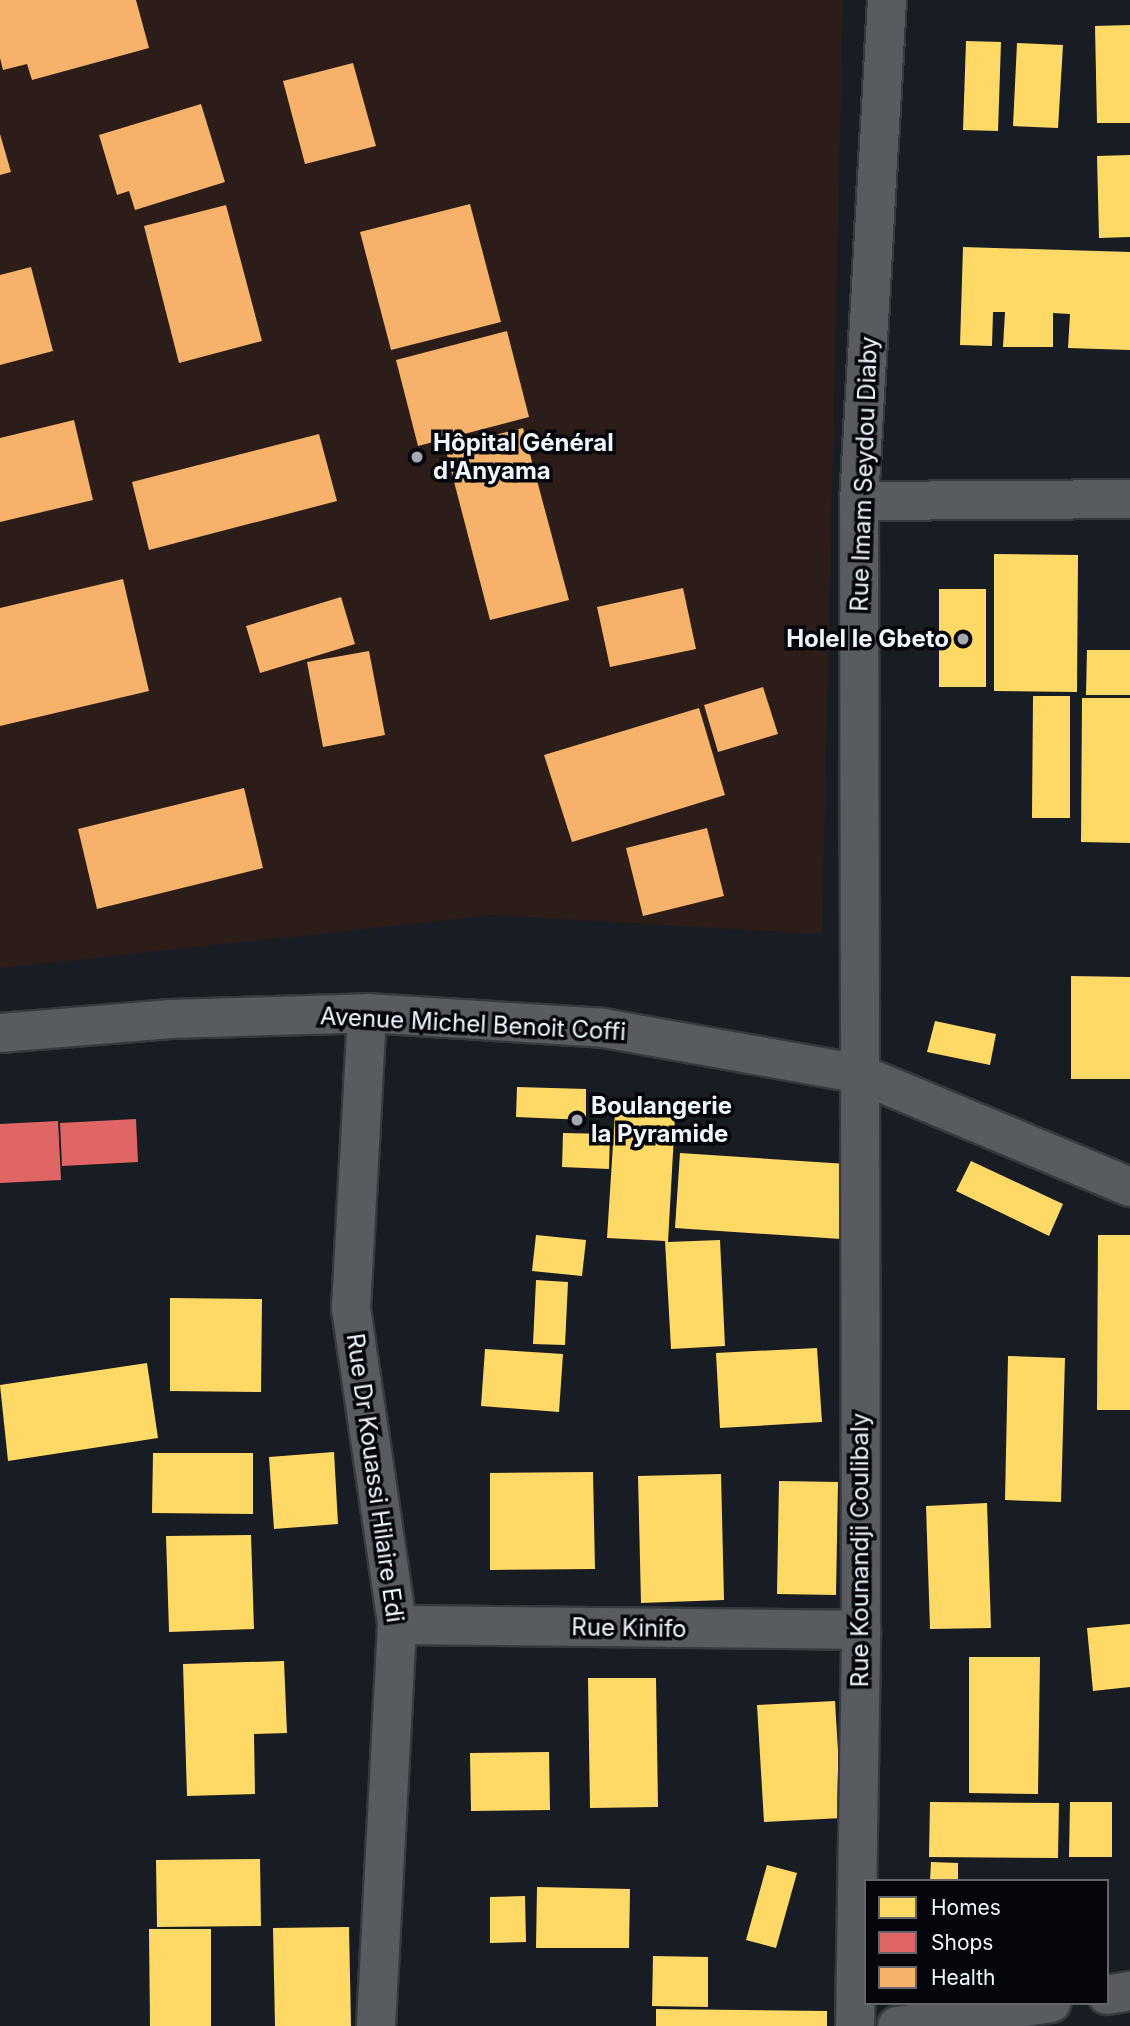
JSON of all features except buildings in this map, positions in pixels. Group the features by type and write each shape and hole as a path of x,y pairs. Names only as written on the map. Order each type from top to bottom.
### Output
{"street":[{"name":"Rue Imam Seydou Diaby","path":"860,1074 859,500 887,0"},
{"path":"859,500 1130,499"},
{"name":"Avenue Michel Benoit Coffi","path":"0,1033 170,1019 367,1013 603,1028 860,1074 1130,1187"},
{"name":"Rue Dr Kouassi Hilaire Edi","path":"367,1013 351,1308 397,1625 376,2026"},
{"name":"Rue Kounandji Coulibaly","path":"855,2026 861,1630 860,1074"},
{"name":"Rue Kinifo","path":"397,1625 861,1630"},
{"path":"1109,1995 1130,1992"},
{"path":"897,2026 1038,2005"}],"shaded area":[{"name":"Hôpital Général d'Anyama","path":"0,0 843,0 822,934 493,915 0,968"}],"place":[{"name":"Hôpital Général d'Anyama","path":"417,457"},
{"name":"Holel le Gbeto","path":"963,639"},
{"name":"Boulangerie la Pyramide","path":"577,1120"}]}
